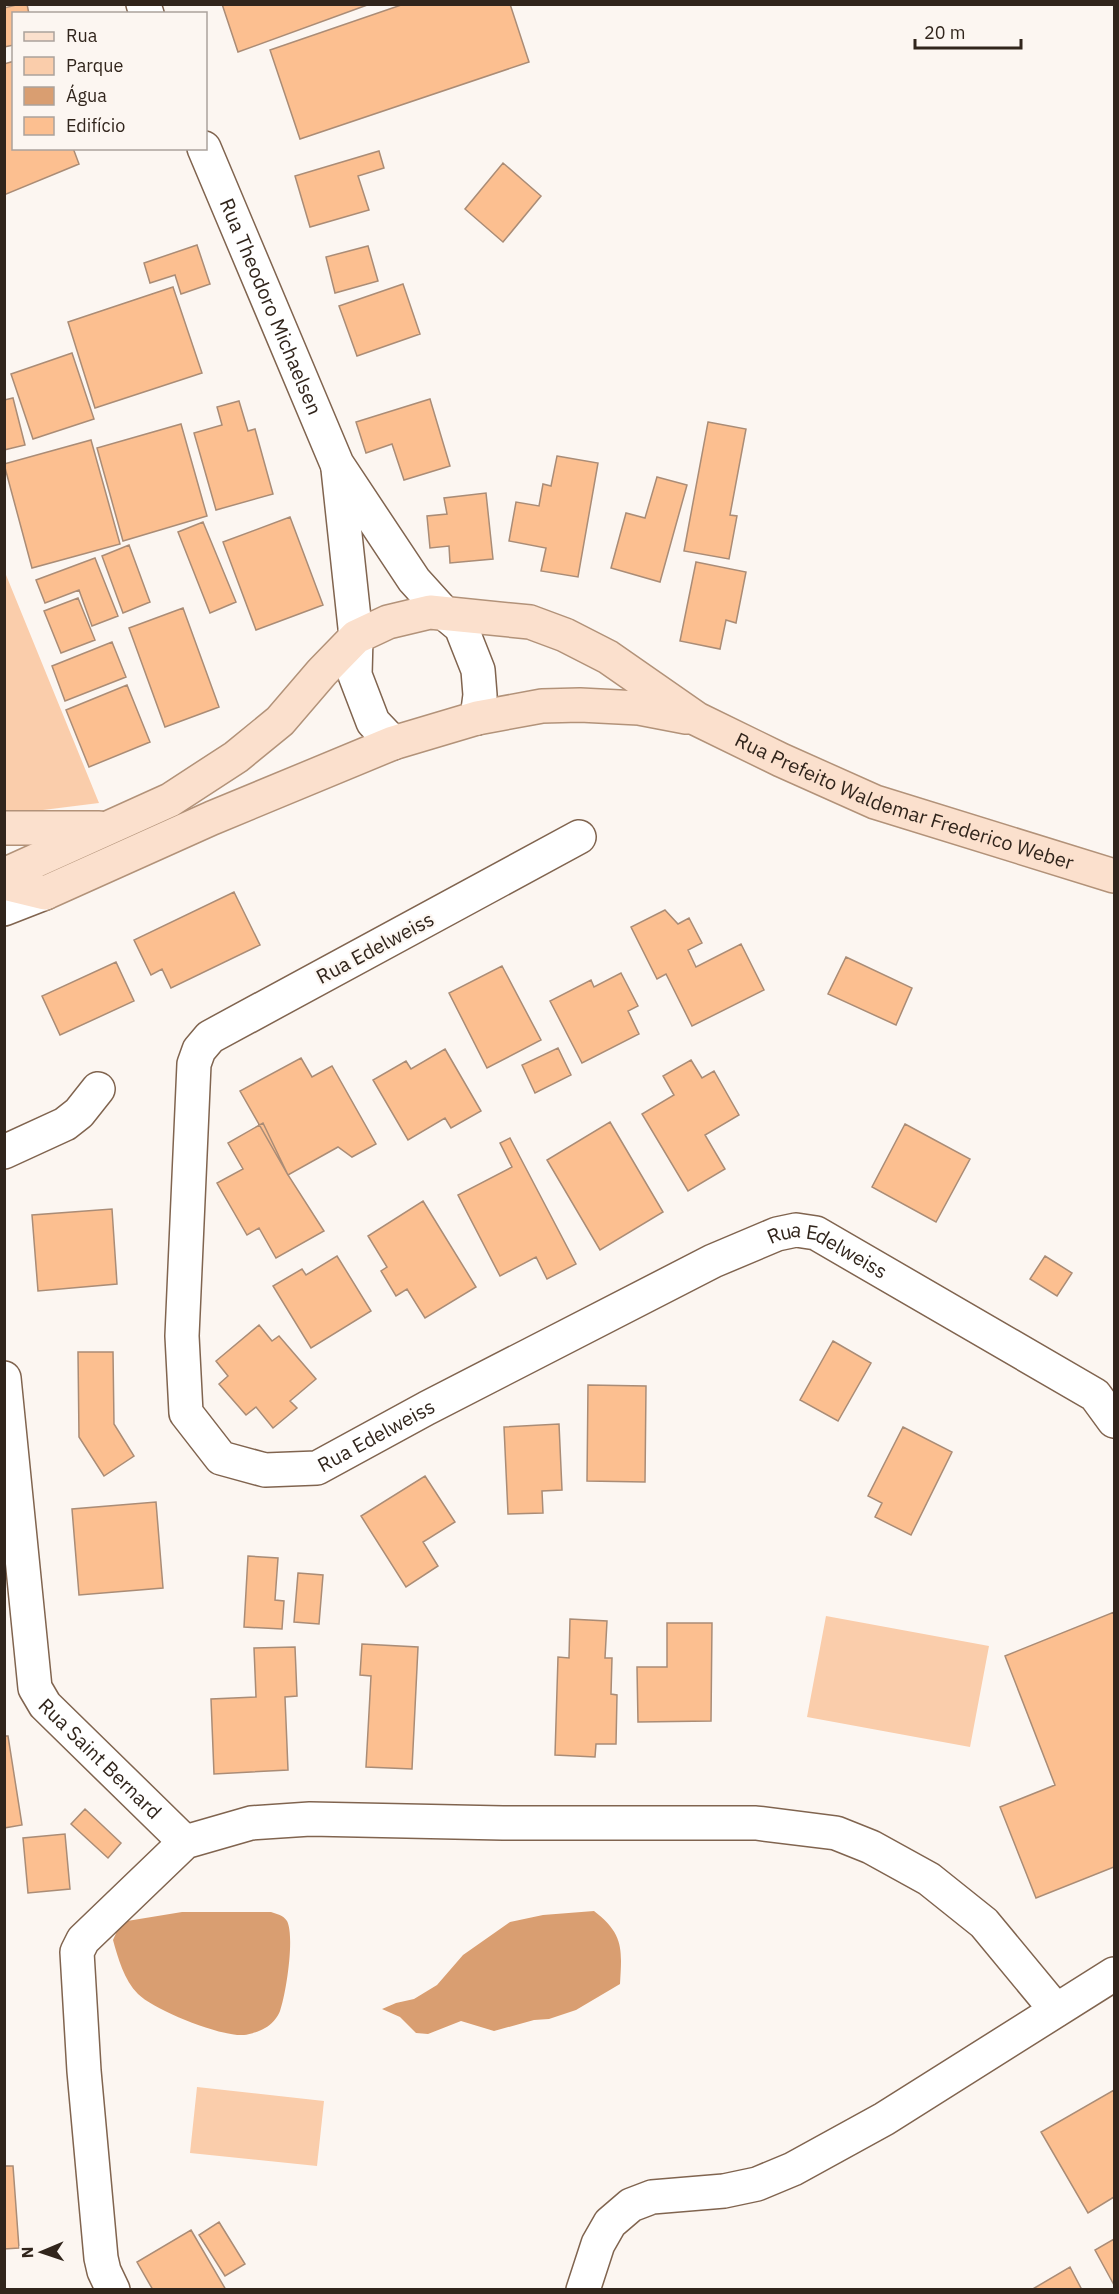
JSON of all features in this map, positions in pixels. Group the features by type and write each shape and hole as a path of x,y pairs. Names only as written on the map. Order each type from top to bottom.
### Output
{"main road":[{"path":"4,875 170,800 236,757 280,721 356,637 388,622 430,612 530,622 565,635 608,657 697,720"},
{"path":"4,883 45,893 212,818 393,742 477,718 542,706 580,705 639,708 697,720"},
{"name":"Rua Prefeito Waldemar Frederico Weber","path":"697,720 875,802 1114,876"},
{"path":"4,828 110,828"}],"street":[{"name":"Rua Theodoro Michaelsen","path":"205,150 337,464 414,580 443,612 461,627 478,670 480,695 477,718"},
{"name":"Rua Theodoro Michaelsen","path":"337,464 356,637 355,675 373,722 393,742"},
{"name":"Rua Edelweiss","path":"579,837 210,1037 199,1050 194,1064 182,1336 186,1413 220,1458 265,1470 317,1468 438,1402 691,1272 759,1241 796,1230 816,1233 1095,1395 1114,1421"},
{"path":"4,909 45,893"},
{"path":"4,1152 65,1124 79,1113 98,1089"},
{"name":"Rua Saint Bernard","path":"4,1378 35,1688 45,1705 185,1842"},
{"path":"113,2289 101,2258 84,2071 77,1952 82,1940 185,1842 251,1823 310,1819 503,1823 756,1823 836,1833 871,1847 929,1879 984,1923 1056,2010"},
{"path":"583,2289 598,2244 610,2223 631,2205 652,2197 724,2191 757,2184 794,2169 884,2119 1114,1974"}],"green space":[{"path":"4,570 99,803 27,812 5,810"},
{"path":"826,1616 989,1646 970,1747 807,1717"},
{"path":"197,2087 324,2101 317,2166 190,2153"}],"water":[{"path":"594,1911 611,1927 619,1943 620,1984 576,2010 549,2019 534,2020 494,2031 461,2021 428,2034 416,2033 400,2017 382,2009 414,1999 437,1985 463,1955 510,1922 543,1915"},
{"path":"182,1912 271,1912 282,1916 287,1921 290,1952 285,1992 280,2011 270,2025 246,2035 220,2032 173,2015 146,2000 133,1988 122,1968 113,1940 121,1922"}],"building":[{"path":"27,4 29,12 12,12 12,45 4,47 4,8"},
{"path":"222,4 370,4 238,52"},
{"path":"404,4 510,4 529,62 300,139 270,50"},
{"path":"12,62 12,150 74,150 79,164 4,195 4,64"},
{"path":"379,151 384,168 358,176 369,210 310,227 295,176"},
{"path":"503,163 541,196 503,242 465,209"},
{"path":"197,245 210,284 181,294 175,275 150,283 144,263"},
{"path":"368,246 378,281 335,293 326,257"},
{"path":"403,284 420,334 357,356 339,306"},
{"path":"173,287 202,373 95,408 68,322"},
{"path":"72,353 94,419 33,439 11,374"},
{"path":"13,398 25,445 4,450 4,400"},
{"path":"430,399 450,466 404,480 392,444 366,453 356,422"},
{"path":"239,401 248,431 255,429 273,494 216,510 194,433 222,425 217,407"},
{"path":"708,422 746,429 730,515 737,516 729,559 684,551"},
{"path":"181,424 207,516 123,541 97,448"},
{"path":"91,440 120,544 32,568 4,464"},
{"path":"557,456 598,463 578,577 541,571 546,548 509,541 516,502 539,506 543,484 551,486"},
{"path":"657,477 687,485 660,582 611,568 626,513 645,518"},
{"path":"486,493 493,559 450,563 449,546 430,548 427,516 447,514 444,498"},
{"path":"290,517 323,605 256,630 223,542"},
{"path":"203,522 236,602 210,613 178,532"},
{"path":"129,545 150,602 123,613 102,556"},
{"path":"95,558 118,616 92,626 79,590 45,603 36,580"},
{"path":"696,562 746,572 736,623 726,620 720,649 680,641"},
{"path":"78,598 95,640 61,653 44,611"},
{"path":"183,608 219,707 165,727 129,628"},
{"path":"112,642 126,677 65,701 52,666"},
{"path":"127,685 150,742 89,767 66,710"},
{"path":"234,892 260,945 171,988 162,969 151,975 134,940"},
{"path":"665,910 678,924 689,918 702,943 688,950 696,967 741,944 764,990 692,1026 666,974 657,979 631,927"},
{"path":"846,957 912,988 896,1025 828,994"},
{"path":"116,962 134,1001 60,1035 42,996"},
{"path":"502,966 541,1040 487,1068 449,993"},
{"path":"621,973 638,1006 628,1011 639,1034 582,1063 550,1001 591,980 594,987"},
{"path":"558,1048 571,1075 535,1093 522,1065"},
{"path":"445,1049 481,1111 451,1128 445,1118 408,1140 373,1080 406,1061 411,1069"},
{"path":"301,1058 312,1077 332,1066 376,1144 352,1157 338,1147 288,1175 240,1091"},
{"path":"691,1060 702,1078 714,1071 739,1115 705,1135 725,1169 688,1191 642,1114 674,1095 663,1076"},
{"path":"610,1122 663,1212 600,1250 547,1160"},
{"path":"263,1123 288,1175 324,1231 276,1258 259,1228 247,1235 217,1183 243,1169 228,1143"},
{"path":"905,1124 970,1159 936,1222 872,1187"},
{"path":"510,1138 576,1264 547,1279 536,1257 500,1276 458,1195 512,1167 500,1143"},
{"path":"423,1201 476,1287 425,1318 407,1289 396,1296 381,1271 387,1267 368,1236"},
{"path":"112,1209 117,1284 38,1291 32,1215"},
{"path":"337,1256 371,1311 311,1348 273,1286 302,1269 306,1275"},
{"path":"1045,1256 1072,1273 1057,1296 1030,1279"},
{"path":"259,1325 272,1341 279,1336 316,1379 290,1401 297,1408 273,1428 256,1407 246,1415 219,1384 228,1376 216,1361"},
{"path":"833,1341 871,1363 838,1421 800,1400"},
{"path":"78,1352 113,1352 114,1424 134,1456 104,1476 79,1437"},
{"path":"588,1385 646,1386 645,1482 587,1481"},
{"path":"559,1424 562,1490 542,1491 543,1513 508,1514 504,1427"},
{"path":"903,1427 952,1452 911,1535 875,1517 882,1503 868,1496"},
{"path":"425,1476 455,1522 423,1542 438,1566 406,1587 361,1516"},
{"path":"156,1502 163,1588 79,1595 72,1509"},
{"path":"248,1556 278,1558 275,1600 284,1601 282,1629 244,1627"},
{"path":"298,1573 323,1575 319,1624 294,1622"},
{"path":"1114,1612 1114,1867 1036,1898 1000,1807 1055,1785 1005,1656"},
{"path":"570,1619 607,1621 605,1658 612,1658 611,1694 617,1695 616,1744 596,1744 595,1757 555,1755 558,1657 569,1658"},
{"path":"667,1623 712,1623 711,1721 638,1722 637,1667 667,1667"},
{"path":"362,1644 418,1647 412,1769 366,1767 371,1676 360,1675"},
{"path":"295,1647 297,1696 285,1697 288,1770 214,1774 211,1699 256,1697 254,1648"},
{"path":"4,1736 8,1736 22,1825 4,1828"},
{"path":"85,1809 121,1843 108,1858 71,1824"},
{"path":"65,1834 70,1889 28,1893 23,1838"},
{"path":"1114,2090 1114,2197 1088,2213 1041,2132"},
{"path":"4,2166 13,2166 19,2248 4,2249"},
{"path":"219,2222 245,2264 225,2276 199,2235"},
{"path":"191,2230 226,2290 153,2290 137,2262"},
{"path":"1114,2239 1114,2285 1095,2250"},
{"path":"1070,2267 1082,2290 1031,2290"}]}
